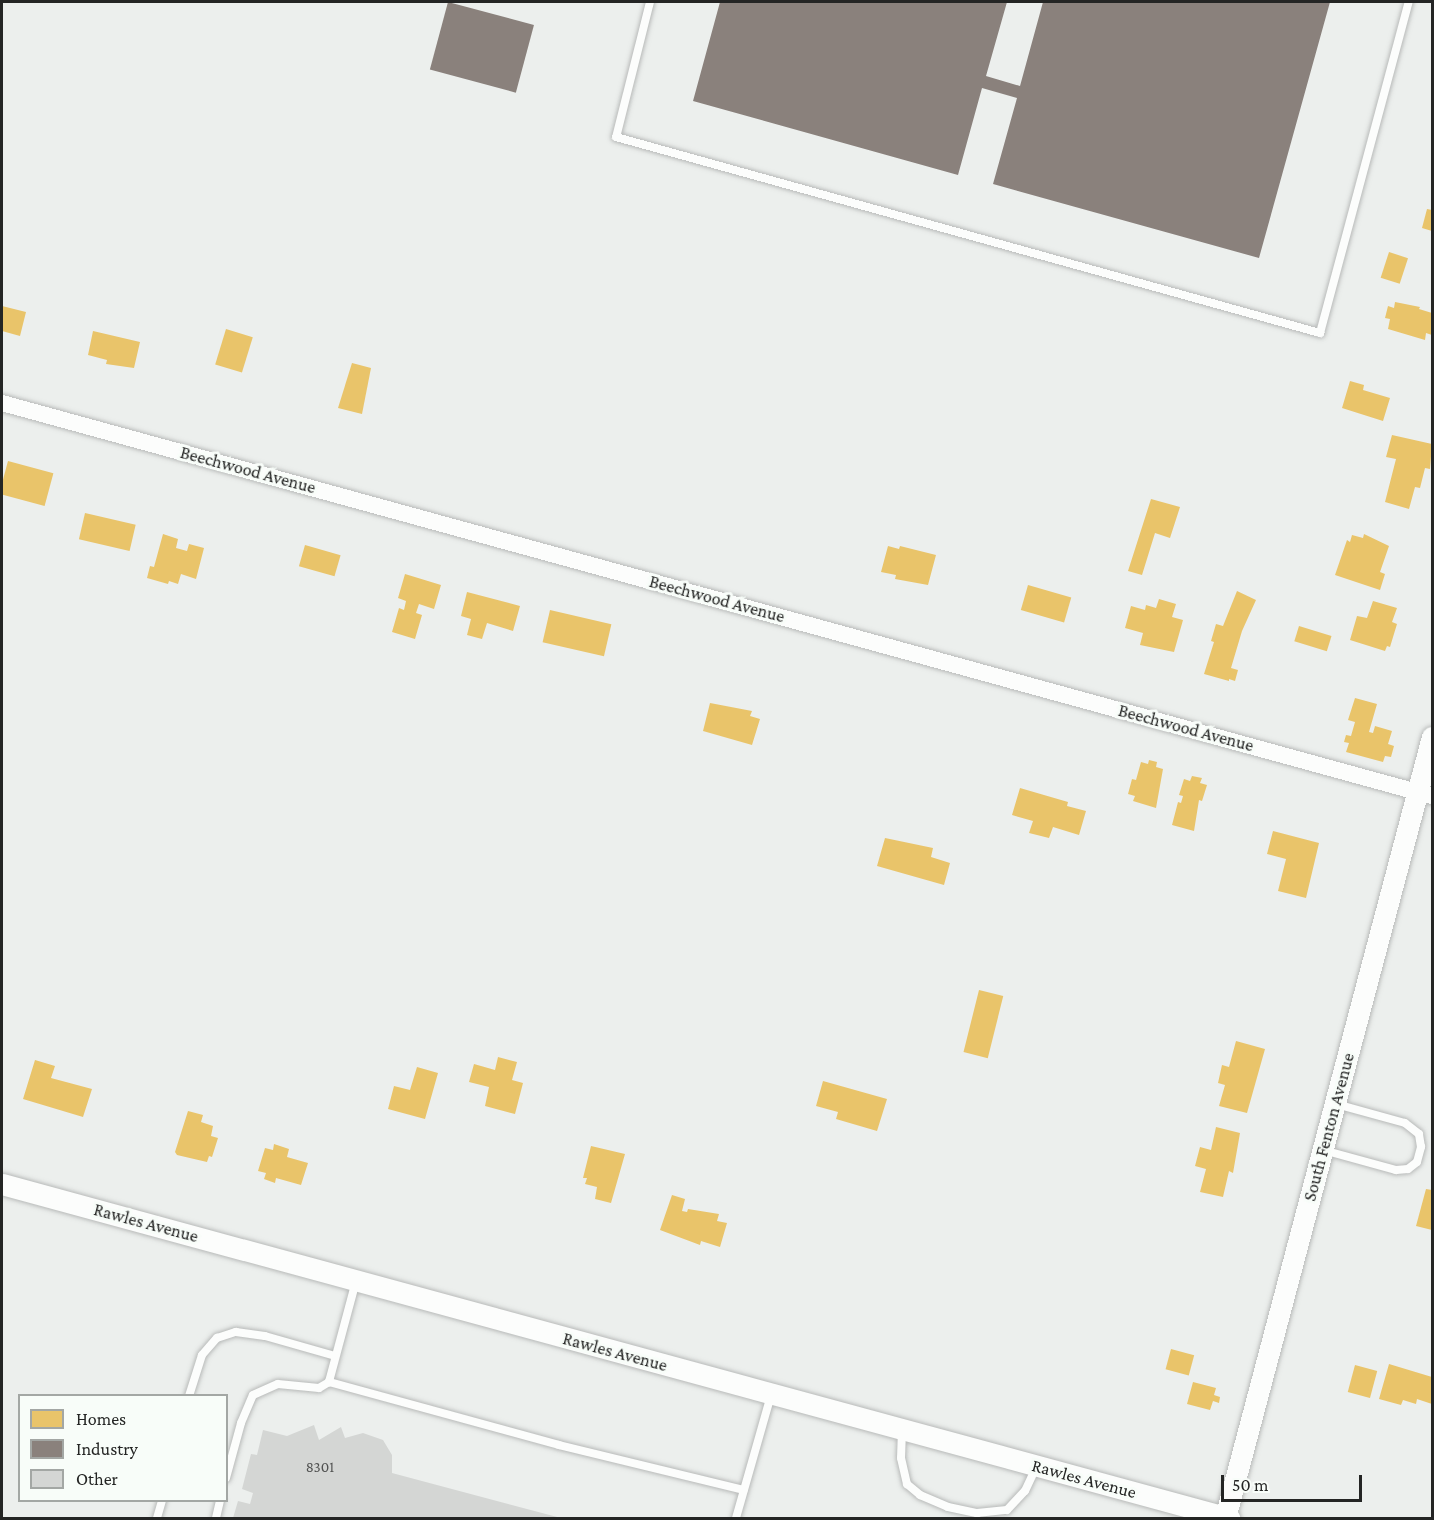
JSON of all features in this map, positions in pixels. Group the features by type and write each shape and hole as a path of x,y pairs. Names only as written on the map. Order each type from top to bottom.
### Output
{"street":[{"name":"Beechwood Avenue","path":"2,403 1425,794"},
{"name":"South Fenton Avenue","path":"1227,1518 1335,1104 1425,794 1432,736"},
{"name":"Rawles Avenue","path":"2,1184 1227,1518"}],"lane":[{"path":"650,2 616,136 1320,333 1409,2"},
{"path":"1323,1150 1396,1170 1408,1169 1417,1162 1421,1147 1419,1134 1404,1124 1335,1104"},
{"path":"228,1471 241,1423 253,1395 278,1384 319,1388 329,1382 356,1281"},
{"path":"189,1394 202,1355 217,1338 236,1332 265,1336 335,1356"},
{"path":"329,1382 559,1445 744,1490"},
{"path":"736,1518 771,1394"},
{"path":"902,1430 901,1458 908,1484 920,1495 948,1507 977,1513 1007,1510 1025,1491 1036,1466"},
{"path":"157,1518 161,1502"},
{"path":"216,1518 220,1502"}],"building: Homes":[{"path":"1427,209 1432,210 1432,231 1422,228"},
{"path":"1389,252 1408,258 1400,284 1381,278"},
{"path":"1395,302 1420,307 1419,309 1432,313 1432,335 1426,333 1425,340 1388,329 1390,319 1385,318 1388,306 1394,308"},
{"path":"2,306 26,312 20,336 2,331"},
{"path":"226,329 253,337 242,373 215,364"},
{"path":"93,331 140,342 134,368 106,364 107,360 88,355"},
{"path":"352,363 371,368 362,414 338,408"},
{"path":"1350,381 1364,385 1363,390 1390,398 1383,421 1342,408"},
{"path":"1392,435 1432,444 1430,469 1425,468 1420,488 1415,487 1409,509 1385,502 1396,459 1386,457"},
{"path":"8,461 53,473 45,506 2,495 2,483"},
{"path":"1151,499 1180,507 1170,538 1155,533 1142,575 1128,571"},
{"path":"85,513 136,525 130,551 79,539"},
{"path":"163,534 178,539 176,548 187,551 189,544 204,548 196,579 181,574 178,584 169,581 168,584 147,578 150,566 154,567"},
{"path":"1364,534 1389,546 1380,572 1385,574 1380,590 1335,575 1347,540 1350,542 1352,535 1363,538"},
{"path":"305,545 341,555 335,576 299,566"},
{"path":"888,546 899,549 900,546 936,555 928,585 895,579 896,575 881,572"},
{"path":"405,574 441,585 434,609 419,604 416,613 422,615 415,639 392,632 399,608 404,610 406,601 398,598"},
{"path":"1028,585 1071,597 1064,622 1021,610"},
{"path":"1237,591 1256,600 1242,631 1231,668 1238,670 1235,681 1229,679 1229,681 1204,674 1214,642 1211,641 1216,624 1223,626"},
{"path":"467,592 520,606 513,631 487,623 482,639 467,635 471,619 461,616"},
{"path":"1159,599 1176,604 1172,617 1183,620 1174,652 1140,645 1143,633 1125,628 1131,606 1145,610 1146,605 1156,608"},
{"path":"1373,601 1397,608 1392,622 1397,624 1390,647 1387,646 1385,651 1350,640 1357,616 1367,618"},
{"path":"550,610 611,624 604,656 543,642"},
{"path":"1299,626 1332,636 1327,651 1294,641"},
{"path":"1355,698 1377,704 1369,732 1373,733 1375,726 1392,731 1388,744 1394,746 1391,757 1385,756 1383,762 1346,752 1349,743 1344,742 1346,735 1351,736 1355,722 1348,720"},
{"path":"710,703 752,711 750,716 760,719 752,745 703,731"},
{"path":"1149,760 1157,762 1156,767 1163,769 1156,808 1133,801 1135,796 1128,794 1132,779 1136,780 1141,762 1148,764"},
{"path":"1192,776 1202,778 1200,783 1207,785 1202,801 1199,800 1194,831 1172,825 1178,802 1181,803 1183,796 1179,795 1184,779 1190,781"},
{"path":"1020,788 1068,802 1067,806 1086,811 1079,835 1053,827 1049,838 1029,833 1033,821 1012,815"},
{"path":"1273,831 1319,843 1306,898 1278,891 1286,859 1267,854"},
{"path":"885,838 933,848 931,857 950,863 944,885 877,866"},
{"path":"979,990 1003,996 988,1058 964,1052"},
{"path":"1236,1041 1265,1049 1247,1113 1219,1106 1225,1085 1218,1083 1222,1065 1229,1067"},
{"path":"498,1057 517,1062 512,1080 523,1083 515,1114 485,1106 489,1087 469,1082 474,1064 495,1070"},
{"path":"35,1060 55,1066 51,1078 92,1089 83,1117 23,1099"},
{"path":"417,1067 438,1073 425,1119 388,1109 394,1086 410,1090"},
{"path":"823,1081 887,1099 877,1131 836,1119 838,1112 816,1106"},
{"path":"188,1111 203,1115 201,1122 213,1126 211,1136 218,1138 212,1157 209,1156 207,1162 177,1155 175,1152"},
{"path":"1216,1127 1240,1133 1233,1173 1229,1171 1223,1197 1200,1192 1206,1169 1195,1166 1200,1147 1211,1150"},
{"path":"274,1144 289,1149 287,1157 308,1163 301,1185 276,1178 275,1183 264,1179 266,1173 258,1171 265,1148 273,1150"},
{"path":"591,1146 625,1154 611,1203 595,1199 597,1187 585,1184 587,1178 583,1178"},
{"path":"1426,1189 1432,1190 1432,1230 1416,1226"},
{"path":"672,1195 685,1199 682,1211 687,1212 688,1209 719,1214 717,1221 727,1223 720,1247 701,1241 700,1245 660,1230"},
{"path":"1171,1349 1194,1355 1189,1375 1166,1369"},
{"path":"1389,1364 1432,1377 1432,1404 1417,1399 1416,1404 1403,1400 1401,1405 1379,1399"},
{"path":"1355,1365 1377,1371 1370,1398 1348,1392"},
{"path":"1193,1382 1216,1388 1214,1395 1220,1397 1219,1403 1213,1401 1210,1410 1187,1404"}],"building: Industry":[{"path":"448,2 534,25 516,93 430,70"},
{"path":"720,2 1007,2 986,76 1020,86 1043,2 1330,2 1259,258 993,184 1017,98 982,88 958,175 693,101"}],"building: Other":[{"path":"314,1425 319,1440 341,1427 345,1438 363,1433 383,1440 392,1455 392,1473 561,1518 233,1518 238,1501 250,1504 253,1493 242,1489 251,1454 257,1455 263,1430 287,1436"}]}
